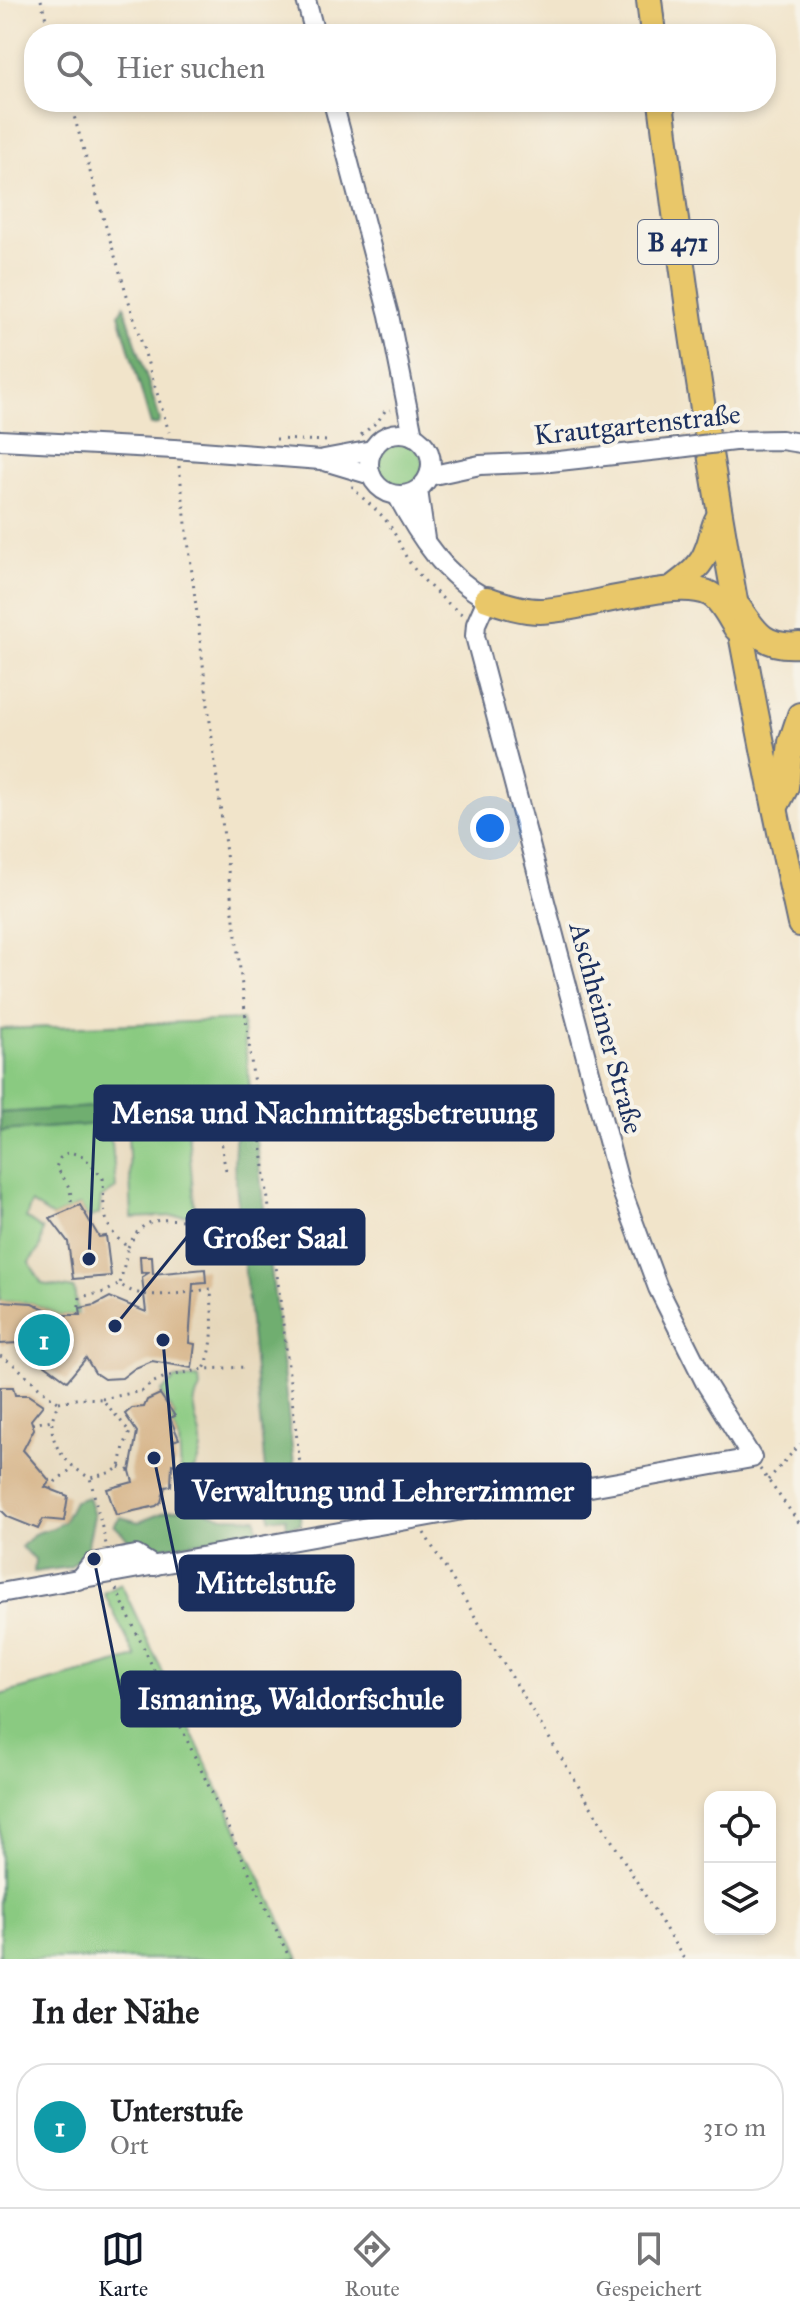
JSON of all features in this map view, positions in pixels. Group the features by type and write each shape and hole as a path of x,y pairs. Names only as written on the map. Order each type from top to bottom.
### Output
{"main road":[{"path":"649,0 652,24"},
{"name":"B 471","path":"662,112 719,515 800,924"},
{"name":"B 471","path":"671,589 701,563 719,515"},
{"path":"487,599 510,607 543,612 671,589"},
{"name":"B 471","path":"671,589 695,589 712,594 742,636"},
{"name":"B 471","path":"735,603 755,632 780,647 800,645"},
{"path":"775,808 786,787 791,742 800,715"}],"street":[{"path":"306,0 312,24"},
{"path":"336,112 389,315 413,436"},
{"path":"391,434 401,382"},
{"path":"424,483 412,493 397,495 381,489 371,475 369,458 372,450 391,434 406,434 420,440 430,455 431,466 424,483 425,539"},
{"path":"0,440 171,441 321,460 371,475"},
{"name":"Krautgartenstraße","path":"430,455 480,465 550,462 734,441 781,440 800,443"},
{"path":"321,460 372,450"},
{"name":"Krautgartenstraße","path":"424,483 480,465"},
{"path":"397,495 414,527 448,572 487,599"},
{"name":"Aschheimer Straße","path":"487,599 476,624 475,636 620,1186 658,1288 705,1382 752,1458"},
{"path":"0,1593 78,1580 110,1567 154,1566 752,1458"}],"path":[{"path":"41,0 47,24"},
{"path":"73,112 179,464 309,1539"},
{"path":"226,1170 221,1136 228,1117 256,1099"},
{"path":"70,1210 72,1197 69,1187 56,1167 60,1158 69,1152 83,1156 103,1178 107,1224 118,1240 128,1247"},
{"path":"78,1315 80,1297 105,1292 120,1284 128,1247 136,1233 150,1222 200,1221 232,1227"},
{"path":"120,1284 128,1291 152,1294 211,1289 213,1341 204,1369"},
{"path":"0,1356 58,1402 81,1398 102,1399 142,1391 165,1377 204,1369 247,1367"},
{"path":"102,1399 130,1432"},
{"path":"58,1402 52,1420 58,1449 64,1460 90,1478 110,1567 290,1959"},
{"path":"32,1424 52,1420"},
{"path":"90,1478 120,1467 124,1446 130,1432 137,1426"},
{"path":"768,1480 800,1444"},
{"path":"752,1458 800,1524"},
{"path":"51,1489 74,1467"},
{"path":"120,1467 130,1471"},
{"path":"416,1520 684,1959"}],"shaded area":[{"path":"242,1020 301,1524 154,1549 132,1543 86,1553 70,1567 0,1580 0,1029"}],"green space":[{"path":"124,305 160,420 158,424 151,425 119,314"},
{"path":"400,441 416,448 423,464 416,480 400,487 384,480 377,464 384,448"},
{"path":"242,1020 251,1097 0,1113 0,1029"},
{"path":"251,1097 301,1524 287,1527 286,1517 270,1519 234,1164 236,1124 201,1130 199,1117 0,1131 0,1113"},
{"path":"200,1117 201,1130 188,1131 195,1215 132,1218 128,1135 106,1136 112,1143 116,1188 101,1198 99,1214 88,1218 80,1205 53,1217 31,1203 26,1218 43,1230 40,1248 29,1262 42,1284 74,1289 78,1315 58,1315 32,1303 0,1301 0,1131"},
{"path":"199,1378 200,1389 194,1405 201,1452 194,1469 181,1475 179,1439 170,1418 175,1416 161,1392 175,1379"},
{"path":"88,1497 94,1516 86,1553 70,1567 34,1572 35,1559 21,1547 36,1533 64,1521 74,1501"},
{"path":"196,1507 223,1517 256,1518 258,1532 154,1549 132,1543 114,1525 120,1517 139,1522 167,1511"},
{"path":"121,1584 299,1959 0,1959 0,1695 136,1657 104,1593"}],"building":[{"path":"80,1205 99,1237 106,1236 111,1276 73,1279 68,1242 50,1218"},
{"path":"140,1256 152,1256 153,1274 205,1269 206,1283 193,1284 189,1343 195,1344 192,1368 152,1361 122,1378 104,1379 95,1373 86,1358 67,1381 44,1364 49,1358 30,1347 18,1343 0,1344 0,1301 32,1303 58,1315 81,1315 80,1308 110,1297 146,1312 142,1277 150,1272 141,1273"},
{"path":"0,1387 13,1387 15,1395 28,1395 43,1405 31,1420 34,1429 23,1450 50,1481 45,1487 68,1496 64,1521 43,1519 38,1529 8,1517 0,1509"},
{"path":"160,1394 175,1416 170,1418 179,1439 173,1441 175,1465 172,1464 171,1486 165,1487 161,1502 156,1506 116,1515 107,1489 133,1482 130,1471 137,1432 125,1414 132,1408 144,1407 147,1400"}],"place":[{"name":"Mensa und Nachmittagsbetreuung","path":"89,1259"},
{"name":"Großer Saal","path":"115,1326"},
{"name":"Unterstufe","path":"44,1340"},
{"name":"Verwaltung und Lehrerzimmer","path":"163,1340"},
{"name":"Mittelstufe","path":"154,1458"},
{"name":"Ismaning, Waldorfschule","path":"94,1559"}]}
